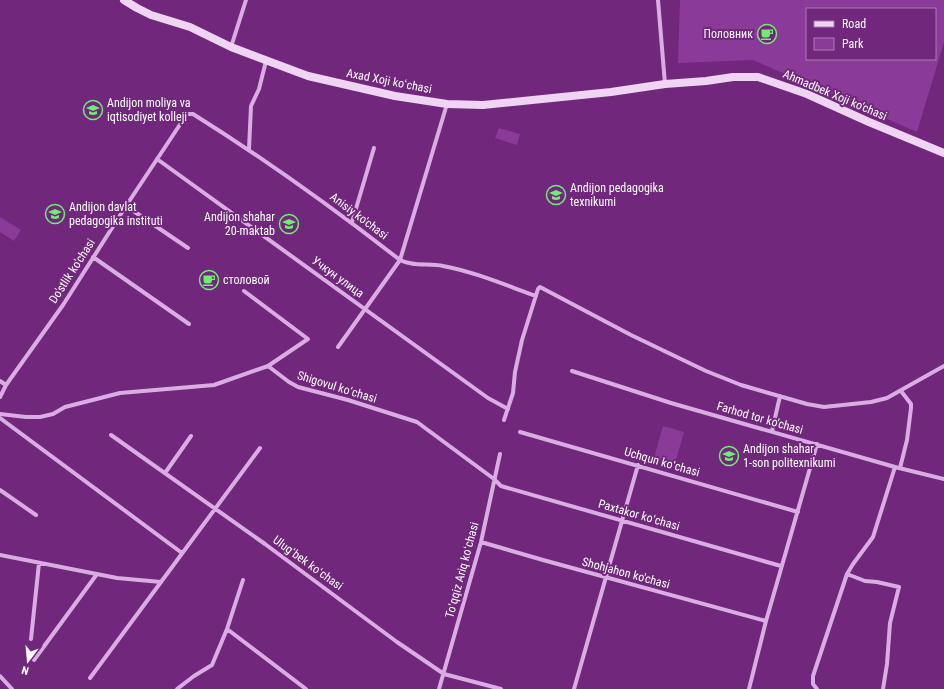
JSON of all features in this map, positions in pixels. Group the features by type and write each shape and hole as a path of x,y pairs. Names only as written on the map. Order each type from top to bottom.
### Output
{"street":[{"name":"Axad Xoji koʻchasi","path":"124,0 151,15 190,27 231,47 308,76 395,96 447,104 496,103 612,92 665,84"},
{"path":"231,47 246,0"},
{"path":"658,0 665,84"},
{"path":"249,149 251,106 259,89 266,61"},
{"name":"Ahmadbek Xoji ko'chasi","path":"665,84 706,81 733,77 758,77 807,94 944,153"},
{"path":"338,347 400,260 447,104"},
{"name":"Anisiy ko'chasi","path":"187,114 193,114 249,149 352,222 407,264 441,266 474,273 536,296"},
{"name":"Do'stlik ko'chasi","path":"0,397 6,385 63,305 187,114"},
{"path":"352,222 374,148"},
{"name":"Учкун улица","path":"157,159 488,398 508,409"},
{"path":"126,206 188,248"},
{"path":"93,257 189,324"},
{"path":"504,420 513,393 522,340 538,289 540,287 632,335 706,370 741,385 807,404 824,407 879,400 886,398 944,366"},
{"path":"0,414 40,417 53,414 65,407 120,393 214,385 268,366 308,339 244,291"},
{"name":"Shigovul koʻchasi","path":"268,366 298,387 348,400 417,422 494,479"},
{"name":"Farhod tor ko'chasi","path":"572,371 671,403 898,468 944,479"},
{"path":"0,381 6,385"},
{"path":"817,689 813,684 813,676 847,574 873,537 907,440 911,404 901,390"},
{"path":"772,431 780,396"},
{"path":"0,418 182,553"},
{"name":"Uchqun koʻchasi","path":"520,432 798,512"},
{"name":"Ulugʻbek koʻchasi","path":"110,435 310,576 397,642 444,674 501,689"},
{"path":"165,473 191,436"},
{"path":"749,689 781,566 817,444"},
{"path":"90,678 260,448"},
{"name":"Toʻqqiz Ariq koʻchasi","path":"439,689 481,542 500,454"},
{"path":"574,689 638,465"},
{"name":"Paxtakor koʻchasi","path":"494,479 501,486 781,566"},
{"path":"0,490 36,515"},
{"name":"Shohjahon ko'chasi","path":"481,542 606,578 766,621"},
{"path":"0,555 117,578 161,582"},
{"path":"31,639 39,563"},
{"path":"34,660 97,574"},
{"path":"847,574 865,581 899,587 890,623 887,664 883,689"},
{"path":"177,689 212,665 227,629 243,580"},
{"path":"227,629 306,689"},
{"path":"0,676 12,689"}],"green space":[{"path":"680,0 944,0 944,42 917,132 753,60 678,63"},
{"path":"499,128 520,134 517,145 495,138"},
{"path":"0,217 21,230 14,241 0,232"},
{"path":"663,426 684,432 674,467 653,461"}],"place":[{"name":"Половник","path":"767,34"},
{"name":"Andijon moliya va iqtisodiyet kolleji","path":"93,110"},
{"name":"Andijon pedagogika texnikumi","path":"556,195"},
{"name":"Andijon davlat pedagogika instituti","path":"55,214"},
{"name":"Andijon shahar 20-maktab","path":"289,224"},
{"name":"столовой","path":"209,280"},
{"name":"Andijon shahar 1-son politexnikumi","path":"729,456"}]}
